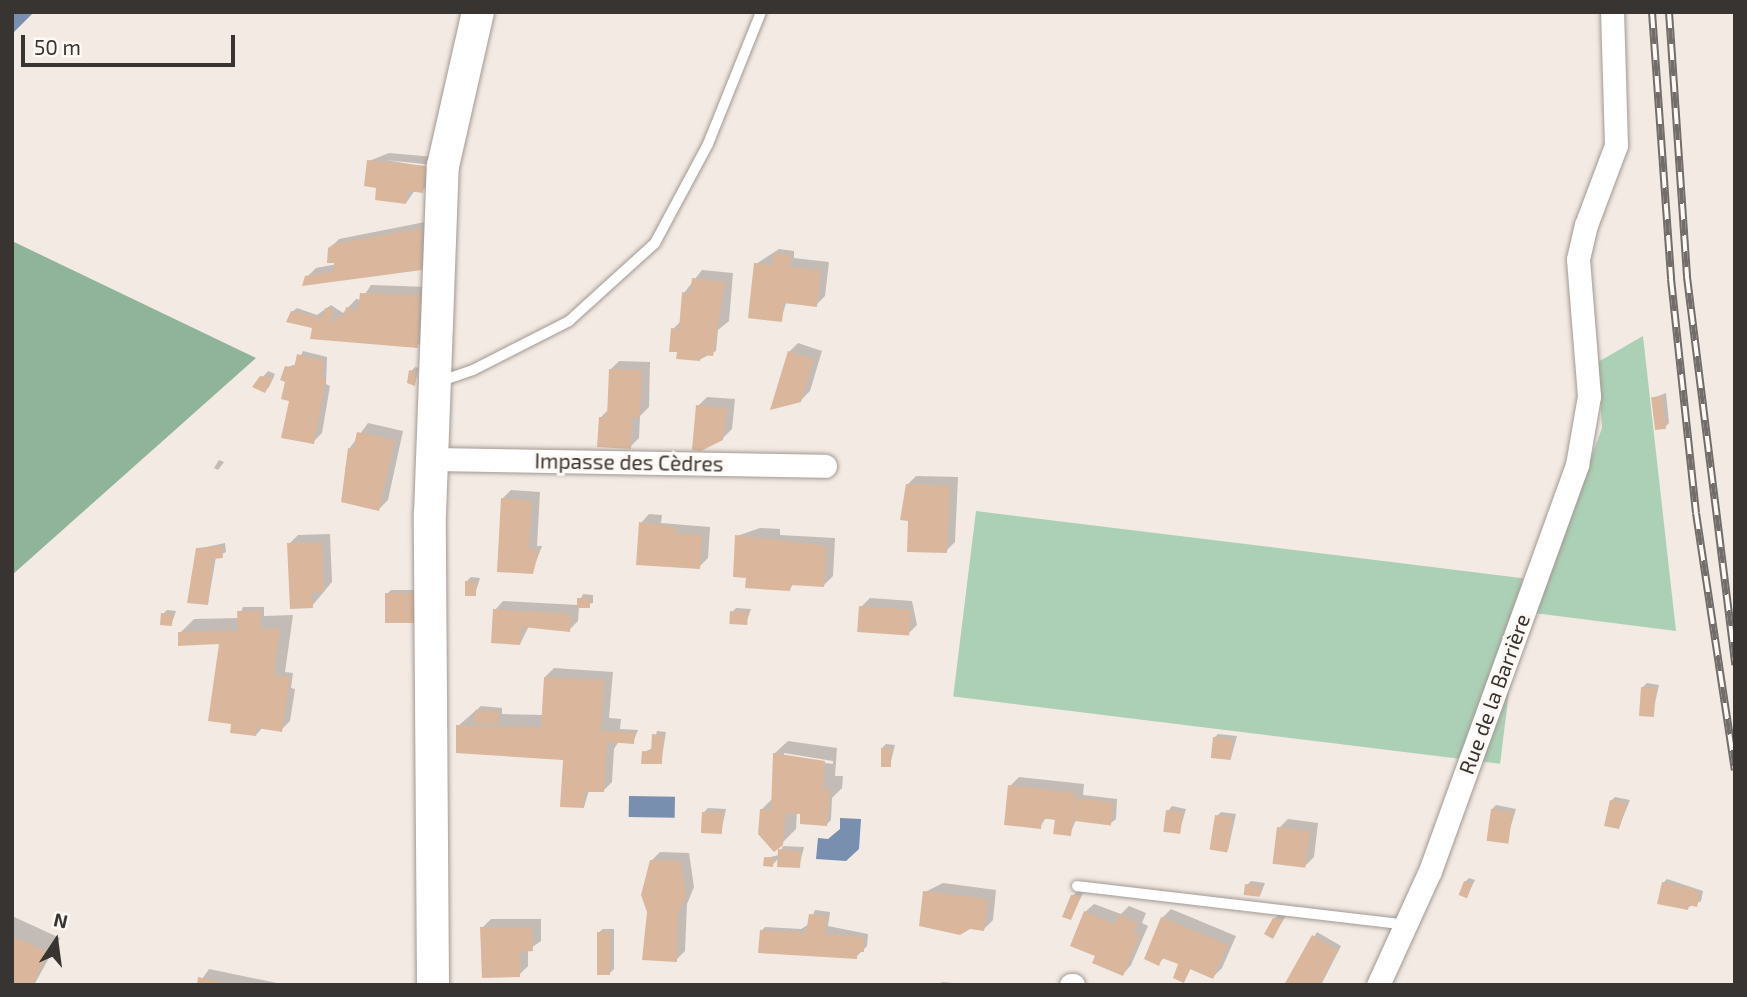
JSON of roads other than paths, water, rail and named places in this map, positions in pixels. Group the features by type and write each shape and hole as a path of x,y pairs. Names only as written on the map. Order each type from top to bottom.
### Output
{"main road":[{"path":"433,985 432,459 443,166 478,12"}],"street":[{"name":"Rue de la Barrière","path":"1378,985 1409,925 1577,465 1589,396 1578,259 1586,225 1616,145 1612,12"},
{"name":"Impasse des Cèdres","path":"432,459 825,466"}],"lane":[{"path":"435,383 472,370 569,321 655,243 708,144 761,12"},
{"path":"1077,886 1409,925"}],"water":[{"path":"12,12 34,12 12,34"},
{"path":"629,796 675,797 675,818 629,817"},
{"path":"840,818 861,819 859,849 846,861 816,859 818,838 828,839 840,829"}],"railway":[{"path":"1652,12 1671,279 1696,513 1735,770"},
{"path":"1669,12 1687,277 1735,665"}]}
